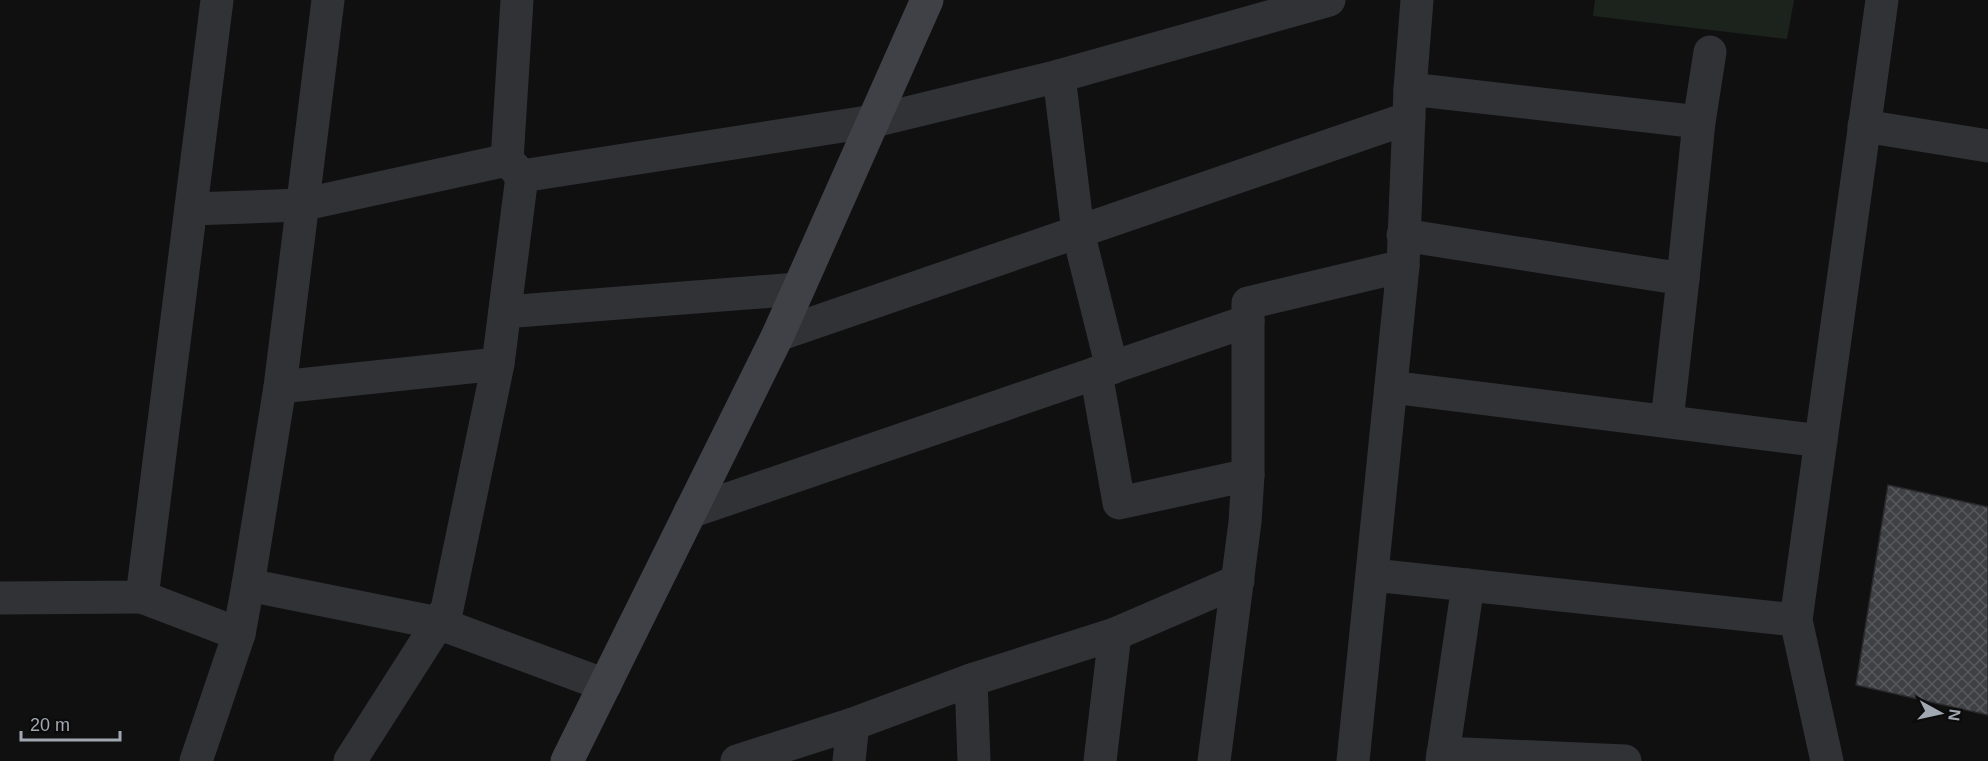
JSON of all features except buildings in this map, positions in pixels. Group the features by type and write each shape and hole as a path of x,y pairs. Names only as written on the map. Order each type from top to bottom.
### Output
{"main road":[{"path":"567,761 778,335 927,0"}],"street":[{"path":"142,597 217,0"},
{"path":"196,761 239,634 248,585 280,387 328,0"},
{"path":"350,761 447,609 498,364 505,312 514,168 517,0"},
{"path":"190,209 301,205 514,168 874,122 1059,76 1329,0"},
{"path":"1353,761 1403,251 1417,0"},
{"path":"1827,761 1796,620 1882,0"},
{"path":"1667,421 1699,123 1710,52"},
{"path":"1059,76 1078,232 1104,370 1119,503 1248,475"},
{"path":"778,335 1078,232 1410,103 1699,123"},
{"path":"1864,126 1988,146"},
{"path":"1214,761 1238,582 1248,475 1248,303 1403,251 1683,279"},
{"path":"505,312 798,289"},
{"path":"690,513 1248,321"},
{"path":"280,387 498,364"},
{"path":"1391,387 1821,441"},
{"path":"1373,575 1796,620"},
{"path":"737,761 853,724 971,680 1115,634 1238,582"},
{"path":"248,585 438,623 605,685"},
{"path":"1468,585 1443,757 1625,761"},
{"path":"0,598 142,597 239,634"},
{"path":"1100,761 1115,634"},
{"path":"971,680 974,761"},
{"path":"849,761 853,724"}],"shaded area":[{"path":"1595,0 1794,0 1787,39 1593,16"}]}
